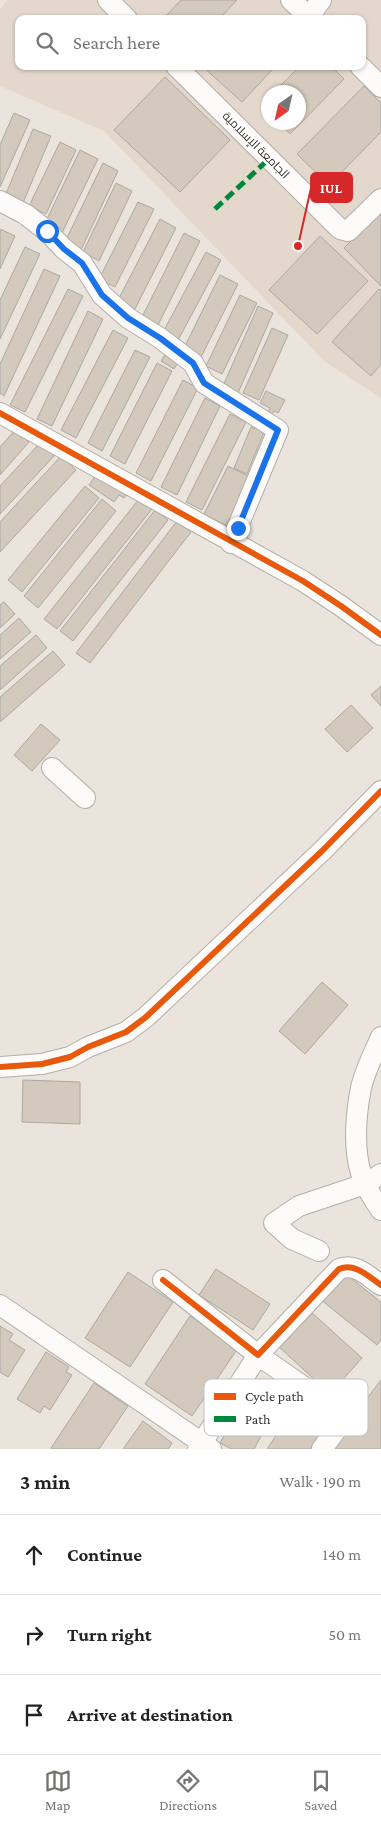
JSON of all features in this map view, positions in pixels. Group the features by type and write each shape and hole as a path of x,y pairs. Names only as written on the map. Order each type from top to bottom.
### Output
{"street":[{"path":"108,0 123,15"},
{"path":"291,0 307,15"},
{"path":"312,15 321,0"},
{"name":"الجامعة الإسلامية","path":"180,70 340,229 348,231 381,199"},
{"path":"364,70 381,87"},
{"path":"0,201 25,214 47,231 64,249 82,263 102,295 128,318 160,338 193,363 204,383 278,430 231,543"},
{"path":"0,413 303,582 342,606 381,635"},
{"path":"52,768 85,798"},
{"path":"0,1067 42,1064 70,1057 88,1047 126,1032 133,1027 146,1017 322,851 381,791"},
{"path":"381,1037 361,1088 357,1121 357,1150 360,1172 373,1179 381,1210"},
{"path":"319,1251 292,1239 274,1223 299,1206 373,1179"},
{"path":"244,1379 258,1355 339,1269 346,1267 357,1269 381,1285"},
{"path":"163,1280 258,1355 292,1379"},
{"path":"0,1305 204,1447 210,1436"},
{"path":"322,1449 332,1436"}],"shaded area":[{"path":"8,0 381,0 381,398 324,361 104,131 0,86 0,9"}],"building":[{"path":"181,0 237,0 223,15 167,15"},
{"path":"206,70 272,70 242,102"},
{"path":"296,70 335,70 344,79 306,118 306,85 281,85"},
{"path":"165,77 230,140 180,192 114,130"},
{"path":"364,86 381,103 381,132 329,185 297,154"},
{"path":"14,113 30,120 0,187 0,145"},
{"path":"33,129 51,136 23,203 5,196"},
{"path":"286,130 294,130 290,134"},
{"path":"60,142 76,150 46,214 29,206"},
{"path":"80,150 98,159 61,235 46,221"},
{"path":"103,163 118,171 81,250 65,242"},
{"path":"116,183 132,191 99,261 83,252"},
{"path":"138,202 154,209 115,287 99,279"},
{"path":"381,211 381,286 344,248"},
{"path":"160,219 176,228 134,311 117,302"},
{"path":"0,229 15,236 0,269"},
{"path":"184,233 200,241 158,325 142,317"},
{"path":"320,236 368,281 317,334 269,290"},
{"path":"25,247 40,254 0,339 0,300"},
{"path":"206,252 221,260 177,342 162,334"},
{"path":"44,269 60,276 4,396 0,393 0,364"},
{"path":"220,275 238,284 201,357 184,348"},
{"path":"68,289 83,296 25,412 10,405"},
{"path":"379,289 381,291 381,364 371,376 332,342"},
{"path":"240,295 257,303 222,374 206,366"},
{"path":"258,306 273,313 238,393 223,386"},
{"path":"88,311 103,319 52,426 37,419"},
{"path":"272,328 288,335 259,400 243,393"},
{"path":"113,330 128,338 76,438 61,430"},
{"path":"135,350 150,357 102,451 88,443"},
{"path":"166,353 179,361 174,369 161,361"},
{"path":"157,363 172,371 125,464 110,456"},
{"path":"183,380 198,388 151,481 136,473"},
{"path":"266,391 285,400 278,413 274,411 271,416 267,415 270,408 260,403"},
{"path":"205,398 220,406 177,495 161,487"},
{"path":"230,414 246,422 202,510 186,502"},
{"path":"251,427 264,432 247,474 234,468"},
{"path":"15,430 29,442 0,475 0,447"},
{"path":"40,443 54,456 0,514 0,486"},
{"path":"61,456 76,470 0,552 0,522"},
{"path":"228,466 252,478 228,526 204,514"},
{"path":"97,473 127,494 124,498 119,495 114,502 89,485"},
{"path":"85,486 99,498 22,592 8,580"},
{"path":"102,499 116,511 38,608 24,596"},
{"path":"139,499 152,509 57,629 44,619"},
{"path":"155,510 168,520 73,641 60,631"},
{"path":"177,521 191,532 90,663 76,653"},
{"path":"4,602 15,614 0,628 0,605"},
{"path":"19,618 31,632 0,659 0,635"},
{"path":"36,635 47,648 0,690 0,666"},
{"path":"53,651 65,665 0,722 0,697"},
{"path":"381,686 381,706 371,695"},
{"path":"351,705 373,728 347,752 325,729"},
{"path":"41,724 60,740 32,771 14,755"},
{"path":"322,982 348,1005 305,1054 279,1031"},
{"path":"23,1080 80,1082 80,1124 22,1122"},
{"path":"216,1269 270,1304 253,1330 199,1295"},
{"path":"342,1271 381,1302 381,1340 377,1345 320,1299"},
{"path":"128,1272 173,1302 130,1367 85,1338"},
{"path":"310,1311 362,1358 343,1379 314,1379 278,1346"},
{"path":"190,1316 238,1348 217,1379 204,1379 204,1398 192,1416 145,1384"},
{"path":"0,1326 13,1334 9,1340 25,1350 8,1377 0,1372"},
{"path":"46,1352 69,1367 66,1372 72,1375 50,1410 44,1406 40,1413 17,1399"},
{"path":"381,1380 381,1449 329,1449 339,1436 368,1436 368,1397"},
{"path":"94,1383 128,1406 99,1449 52,1449 51,1448"},
{"path":"143,1421 172,1443 168,1449 123,1449"},
{"path":"224,1436 261,1436 254,1449 231,1449 220,1443"},
{"path":"276,1436 320,1436 312,1449 267,1449"}],"marked path":[{"path":"215,209 270,158"}],"cycle path":[{"path":"0,413 303,581 381,635"},
{"path":"0,1067 42,1064 70,1057 88,1047 126,1032 146,1017 322,851 381,791"},
{"path":"163,1280 258,1355 339,1269 351,1267 381,1285"}],"place":[{"name":"IUL","path":"298,246"}],"route":[{"path":"47,231 64,249 82,263 102,295 128,318 160,338 193,363 204,383 278,430 238,528"}]}
